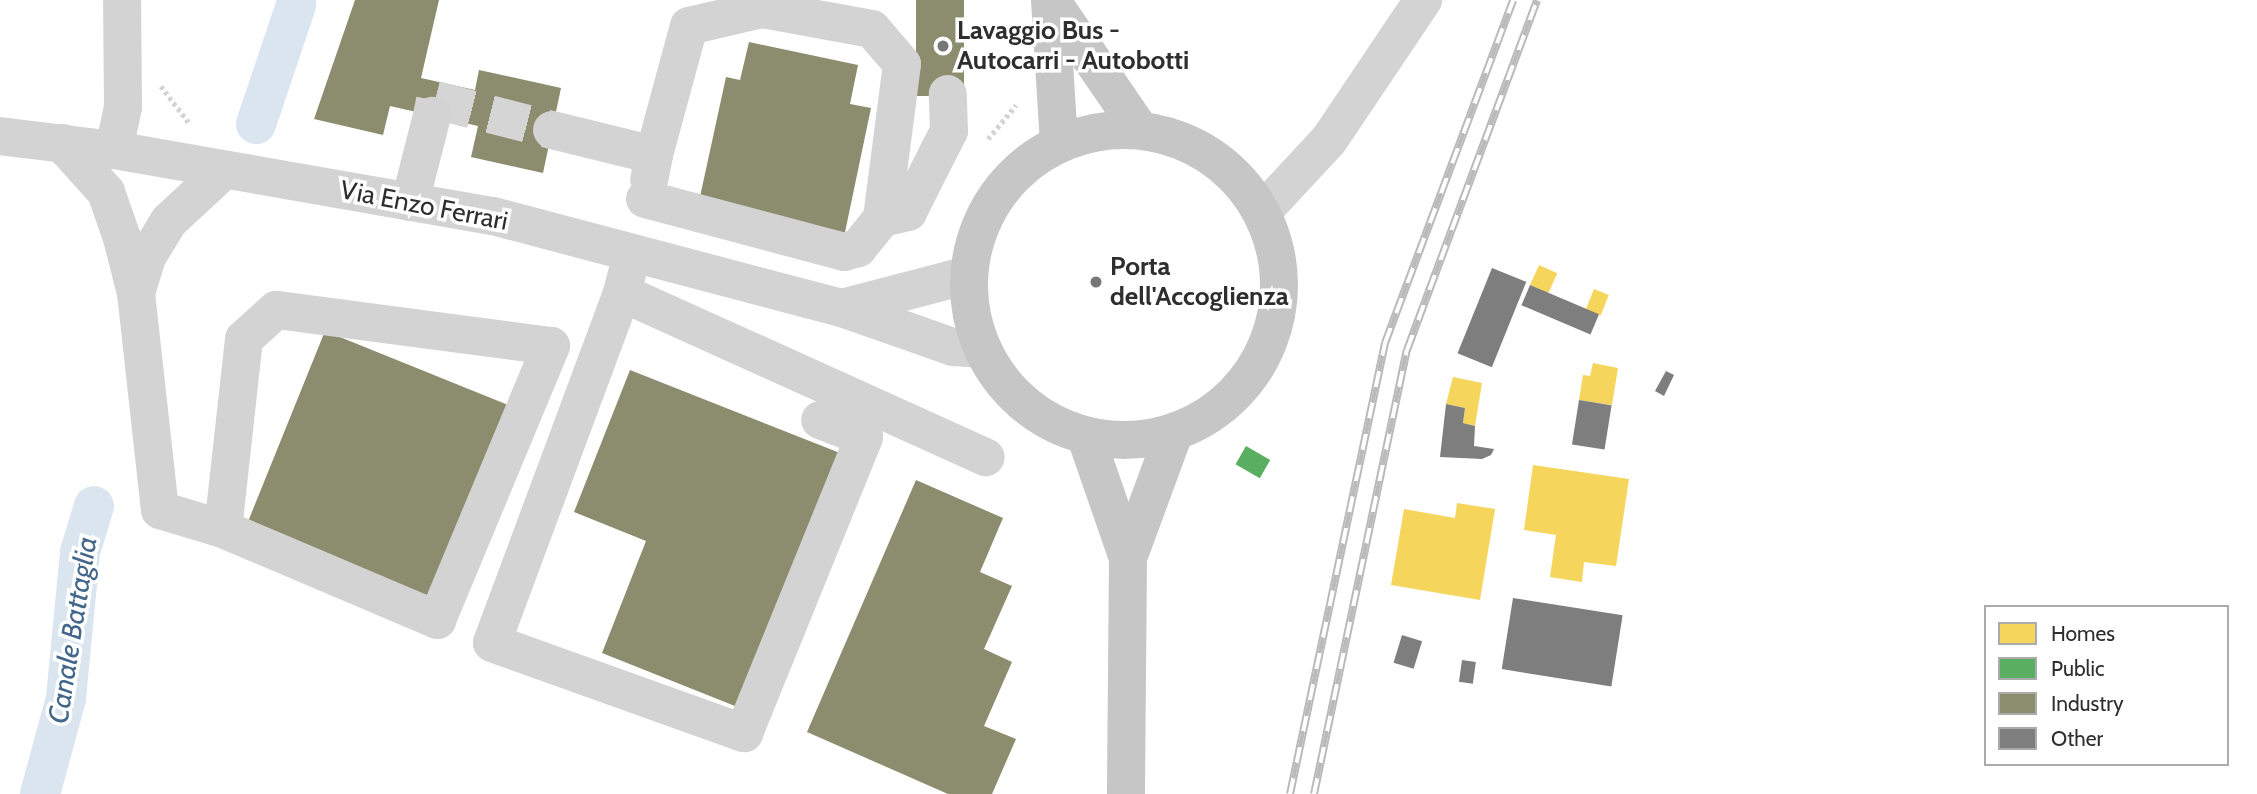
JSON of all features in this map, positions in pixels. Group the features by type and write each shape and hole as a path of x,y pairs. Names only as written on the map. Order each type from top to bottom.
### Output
{"main road":[{"path":"1051,0 1140,130"},
{"path":"1051,0 1059,143"},
{"path":"1140,130 1199,150 1231,172 1262,212 1278,264 1277,317 1257,368 1221,408 1174,433 1130,441 1086,436 1042,418 1007,388 982,349 971,313 968,275 977,234 995,197 1023,166 1059,143 1098,131 1140,130"},
{"path":"1128,558 1174,433"},
{"path":"1086,436 1128,558 1126,794"}],"street":[{"path":"114,150 123,107 122,0"},
{"path":"1262,212 1329,140 1423,0"},
{"path":"645,199 844,252 858,248 883,218 902,64 872,29 762,9 689,26 654,155 622,293 492,643 744,733 864,437 820,420"},
{"path":"883,218 908,212 949,131 948,94"},
{"path":"410,202 432,116"},
{"path":"552,130 654,155"},
{"name":"Via Enzo Ferrari","path":"0,136 114,150 494,216 842,308 953,347 982,349"},
{"path":"62,143 106,192 135,293 160,510 223,529 437,620 551,346 276,310 244,339 223,529"},
{"path":"135,293 147,257 169,221 224,170"},
{"path":"842,308 968,275"},
{"path":"622,293 986,457"}],"path":[{"path":"158,82 197,134"}],"building: Homes":[{"path":"1539,265 1557,273 1548,293 1530,285"},
{"path":"1594,289 1609,295 1601,315 1586,309"},
{"path":"1593,363 1618,368 1612,405 1579,400 1583,375 1590,376"},
{"path":"1453,377 1482,383 1475,426 1463,423 1465,408 1446,404"},
{"path":"1533,465 1629,479 1616,566 1584,562 1582,582 1550,577 1556,535 1524,530"},
{"path":"1457,503 1495,509 1480,600 1391,585 1404,509 1455,518"}],"building: Public":[{"path":"1246,446 1270,460 1260,478 1236,464"}],"building: Industry":[{"path":"355,0 439,0 421,78 475,90 479,70 561,88 543,173 471,157 478,126 390,106 383,135 314,119"},
{"name":"Lavaggio Bus - Autocarri - Autobotti","path":"916,0 964,0 964,96 916,96"},
{"path":"749,42 858,65 850,104 871,108 844,237 698,206 726,77 740,80"},
{"path":"325,331 511,406 434,598 247,523"},
{"path":"630,370 845,455 745,710 602,653 646,541 574,512"},
{"path":"916,480 1003,518 980,572 1012,586 984,649 1012,662 984,726 1016,739 992,794 948,794 807,732"}],"building: Other":[{"path":"1492,268 1526,282 1492,367 1458,353"},
{"path":"1530,285 1599,314 1590,335 1521,305"},
{"path":"1666,371 1674,375 1664,396 1655,391"},
{"path":"1579,400 1612,405 1605,450 1572,444"},
{"path":"1446,404 1465,408 1463,423 1475,426 1474,446 1494,449 1491,455 1482,459 1440,457"},
{"path":"1513,598 1623,615 1611,686 1502,669"},
{"path":"1402,635 1422,641 1414,669 1394,663"},
{"path":"1462,660 1476,662 1473,684 1459,682"}],"waterway":[{"name":"Canale Battaglia","path":"256,124 296,5"},
{"name":"Canale Battaglia","path":"40,794 66,698 80,552 94,506"}],"tunnel":[{"path":"432,116 435,100 552,130"}],"railway":[{"path":"1290,794 1385,343 1513,0"},
{"path":"1314,794 1407,350 1537,0"}],"place":[{"name":"Lavaggio Bus - Autocarri - Autobotti","path":"943,46"},
{"name":"Porta dell'Accoglienza","path":"1096,282"}]}
